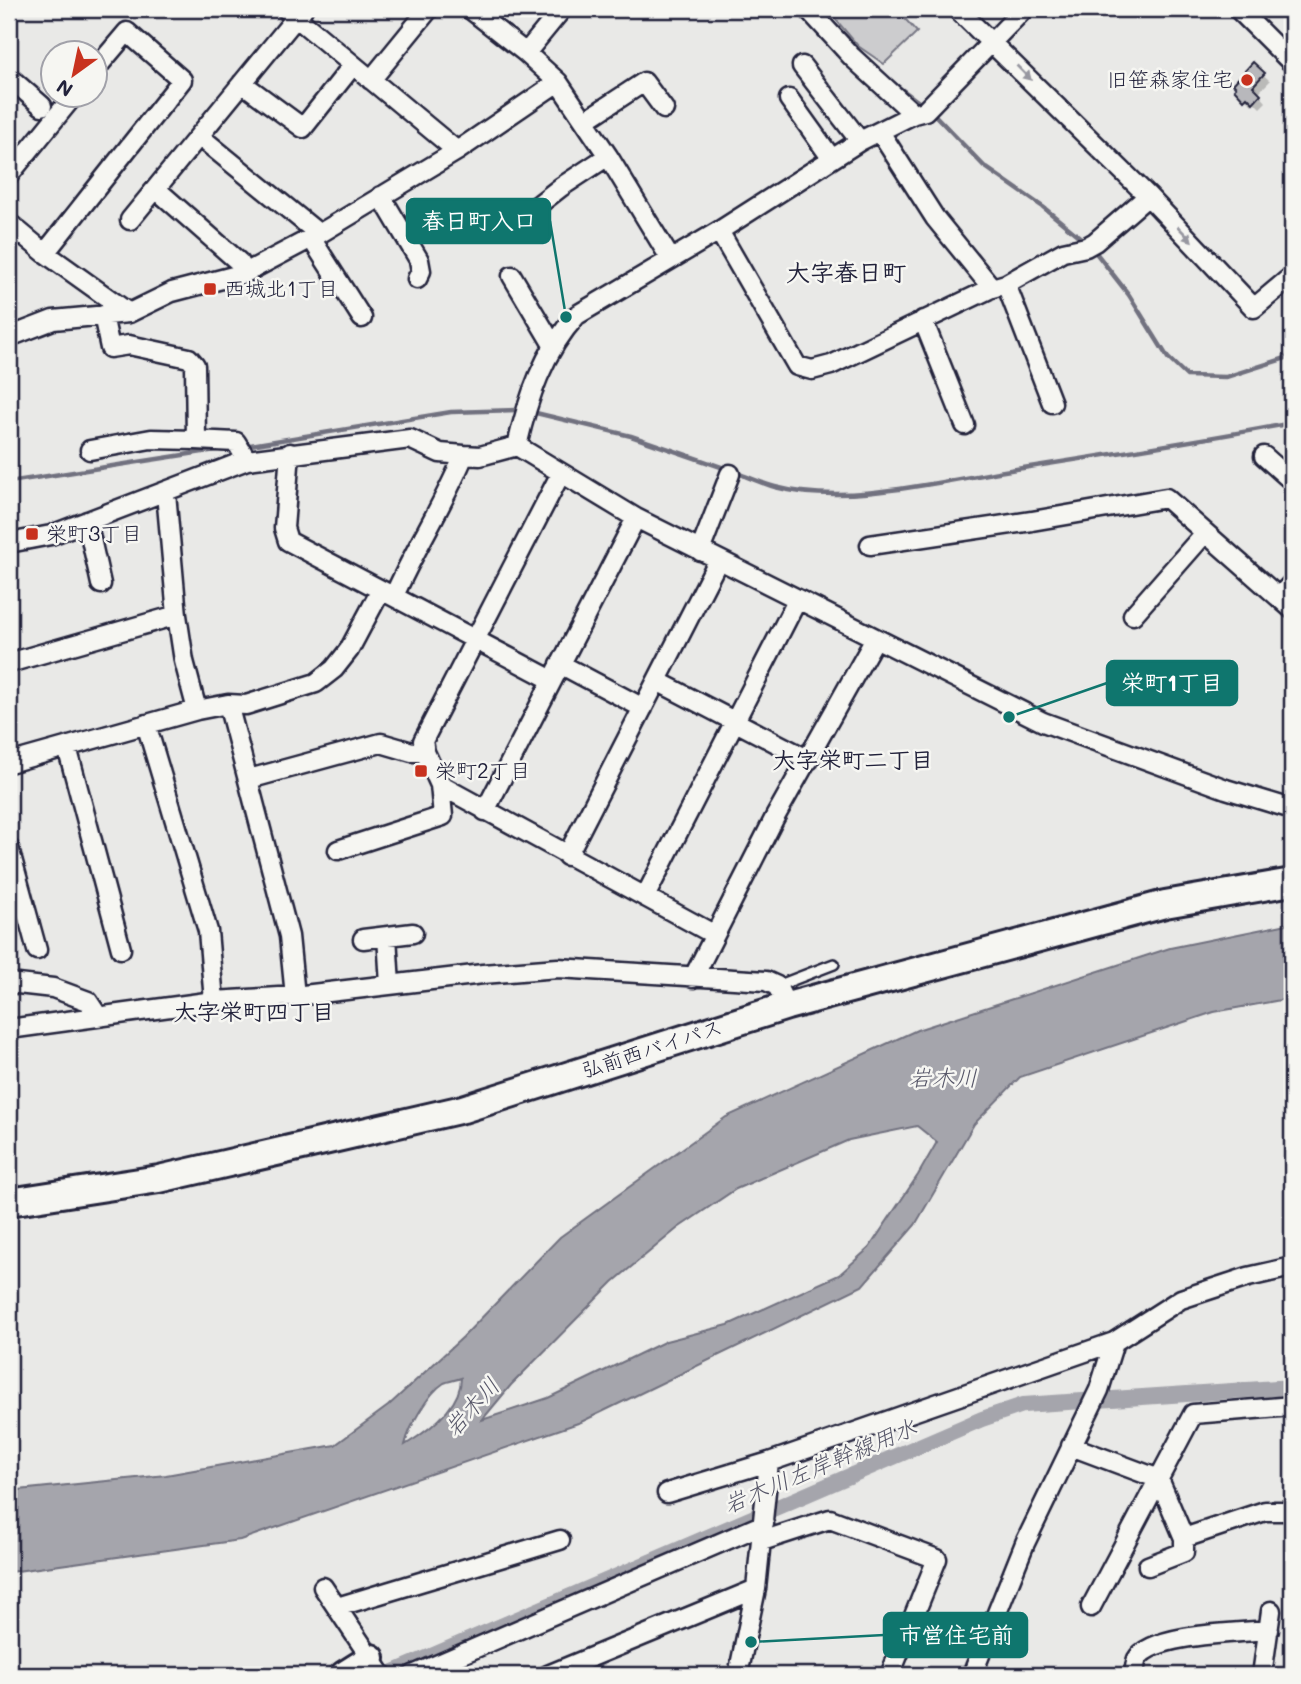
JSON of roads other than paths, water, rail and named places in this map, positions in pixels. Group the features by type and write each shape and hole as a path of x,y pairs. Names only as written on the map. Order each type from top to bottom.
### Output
{"street":[{"path":"371,80 429,9"},
{"path":"470,9 558,82 586,120 670,258"},
{"path":"526,53 562,9"},
{"path":"808,9 852,57 924,110"},
{"path":"957,9 1148,196 1254,307 1292,276"},
{"path":"517,446 544,361 553,345 578,315 719,231 860,141 924,110 1024,9"},
{"path":"1238,9 1292,63"},
{"path":"130,220 243,83 295,12 353,65 457,151"},
{"path":"45,253 182,80 127,32 108,54"},
{"path":"243,83 303,128 353,65"},
{"path":"802,66 860,141"},
{"path":"9,77 38,102"},
{"path":"9,337 54,320 128,313 172,292 245,273 315,236 457,151 558,82"},
{"path":"586,120 644,82 664,109"},
{"path":"789,99 832,159"},
{"path":"9,175 64,108"},
{"path":"880,132 934,218 999,286 1052,403"},
{"path":"199,136 315,236 362,318"},
{"path":"538,205 608,156"},
{"path":"156,189 240,263 245,273"},
{"path":"381,196 419,260 421,271 417,279"},
{"path":"719,231 797,366 812,369 831,365 999,286 1063,252 1091,244 1148,196"},
{"path":"9,223 45,253 128,313"},
{"path":"512,276 553,345"},
{"path":"103,315 110,348 130,345 190,358 195,365 195,440"},
{"path":"923,320 965,425"},
{"path":"90,450 151,439 195,440 242,451 290,453 410,439 439,453 464,455 480,456 517,446 636,519 1043,722 1226,789 1292,809"},
{"path":"9,543 51,535 166,493 242,451"},
{"path":"290,453 284,528 288,541 552,680"},
{"path":"9,763 197,710 228,704 246,705 316,683 334,669 349,650 387,593 450,490 464,455"},
{"path":"1264,456 1292,481"},
{"path":"338,850 443,816 440,785 423,741 562,474"},
{"path":"700,551 730,474"},
{"path":"166,493 177,615 184,662 197,710"},
{"path":"870,545 1032,522 1166,498 1286,603 1292,583"},
{"path":"485,811 636,519"},
{"path":"87,521 101,584"},
{"path":"1133,615 1205,533"},
{"path":"567,856 718,561"},
{"path":"645,897 797,600"},
{"path":"9,663 177,615"},
{"path":"693,978 775,817 875,639"},
{"path":"561,664 643,708"},
{"path":"657,681 809,760"},
{"path":"228,704 289,936 295,996"},
{"path":"146,724 208,931 214,1001"},
{"path":"249,779 381,743 412,752 425,752"},
{"path":"67,747 121,949"},
{"path":"440,785 715,935"},
{"path":"9,848 37,950"},
{"name":"弘前西バイパス","path":"9,1202 159,1179 463,1109 782,996 1166,904 1292,882"},
{"path":"363,939 413,933"},
{"path":"387,936 390,985"},
{"path":"9,1029 214,1001 295,996 558,968 766,981 782,996"},
{"path":"9,983 53,988 88,1001 98,1016"},
{"path":"667,1493 769,1462 1114,1342 1181,1299 1292,1266"},
{"path":"972,1675 1025,1542 1095,1399 1114,1342"},
{"path":"1091,1607 1193,1414 1292,1406"},
{"path":"1071,1446 1159,1479 1184,1538 1184,1552 1147,1566"},
{"path":"738,1675 756,1589 769,1462"},
{"path":"1184,1538 1265,1511 1292,1511"},
{"path":"413,1675 764,1522 830,1519 937,1559 890,1675"},
{"path":"337,1607 560,1540"},
{"path":"323,1587 378,1668 344,1675"},
{"path":"548,1675 756,1589"},
{"path":"1262,1675 1271,1611"},
{"path":"1134,1675 1137,1659 1147,1649 1182,1637 1269,1630"}],"lane":[{"path":"782,996 834,964"}],"water":[{"name":"岩木川","path":"1292,923 1292,998 1214,1012 1020,1077 974,1124 915,1225 862,1286 581,1422 240,1540 9,1572 9,1491 166,1475 335,1445 388,1406 463,1337 560,1237 726,1117 917,1030 1170,948","holes":["917,1126 937,1142 869,1248 839,1275 728,1325 666,1341 548,1398 482,1420 511,1385 613,1282 678,1228 736,1189 849,1140","461,1378 460,1389 442,1417 405,1445 415,1420 432,1394 444,1383"]}],"waterway":[{"path":"822,9 834,25"},
{"path":"892,82 924,106"},
{"path":"931,111 984,166 1043,207 1087,243"},
{"path":"1093,249 1129,295 1168,358 1187,376 1226,377 1292,356"},
{"path":"244,446 451,412 517,410"},
{"path":"536,413 631,436 727,469"},
{"path":"735,472 775,487 804,492 867,493 1292,423"},
{"path":"9,482 222,449"},
{"name":"岩木川左岸幹線用水","path":"387,1675 982,1419 1023,1405 1292,1387"}],"place":[{"name":"旧笹森家住宅","path":"1247,80"},
{"name":"西城北1丁目","path":"210,289"},
{"name":"春日町入口","path":"566,317"},
{"name":"栄町3丁目","path":"32,534"},
{"name":"栄町1丁目","path":"1009,717"},
{"name":"栄町2丁目","path":"421,771"},
{"name":"市営住宅前","path":"751,1642"}],"district":[{"name":"大字春日町","path":"846,273"},
{"name":"大字栄町二丁目","path":"853,760"},
{"name":"大字栄町四丁目","path":"254,1012"}]}
